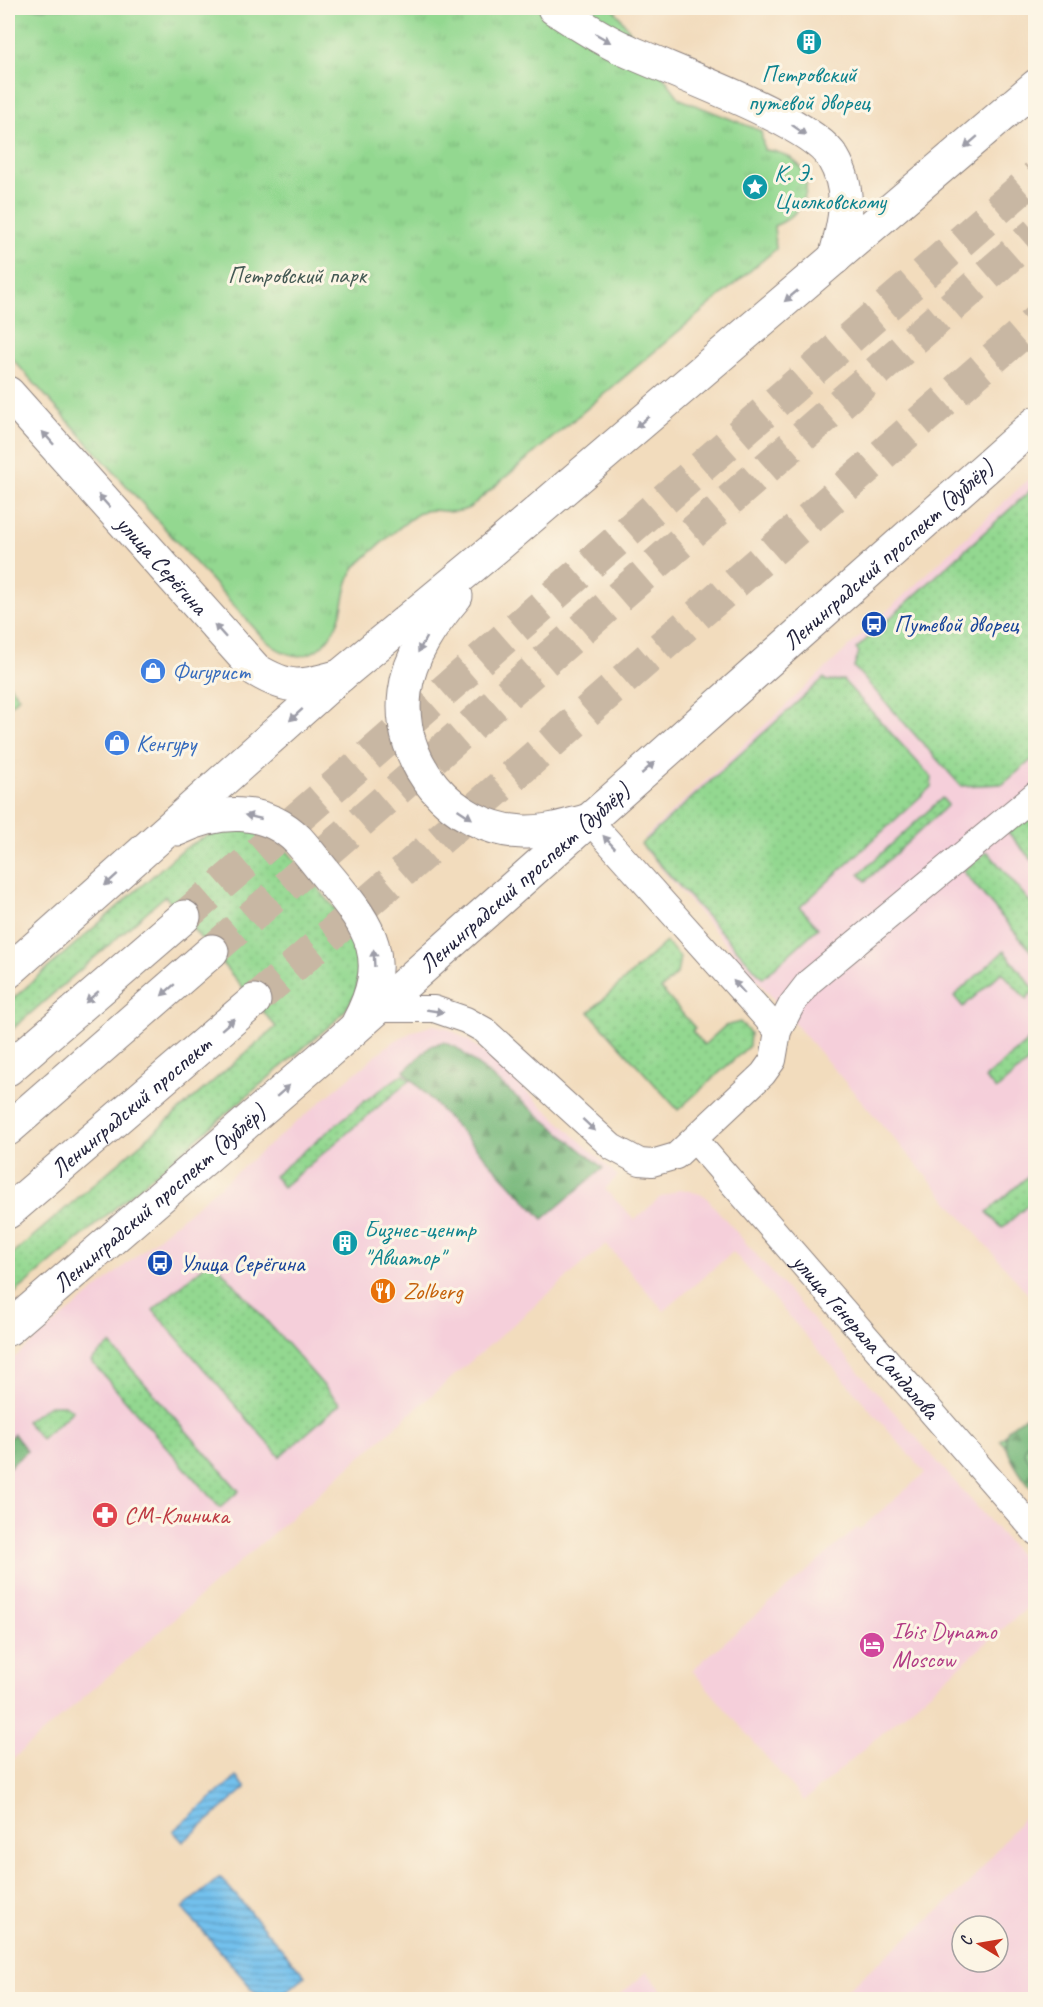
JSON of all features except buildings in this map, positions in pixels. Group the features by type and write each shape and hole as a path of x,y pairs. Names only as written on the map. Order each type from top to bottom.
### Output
{"main road":[{"path":"554,8 621,48 786,121 832,155 846,186 847,217 836,258"},
{"path":"8,972 340,676 495,548 1029,95"},
{"name":"улица Серёгина","path":"8,393 256,670 277,683 304,686 340,676"},
{"name":"Ленинградский проспект (дублёр)","path":"8,1329 377,1009 1035,423"},
{"path":"495,548 446,608 413,661 405,691 404,717 408,741 417,765 433,788 476,821 501,829 524,832 551,830 589,820"},
{"path":"154,841 194,822 218,814 262,819 280,826 297,839 361,916 371,937 375,958 369,1000 358,1023 335,1046"},
{"path":"8,1070 183,917"},
{"path":"8,1129 212,951"},
{"name":"Ленинградский проспект","path":"8,1212 254,1001"}],"street":[{"path":"377,1009 434,1009 466,1020 484,1030 612,1147 640,1162 652,1163 676,1156 763,1074 773,1060 778,1031 792,1004 809,982 1035,794"},
{"path":"589,820 778,1031"},
{"name":"улица Генерала Сандалова","path":"695,1140 1035,1532"}],"shaded area":[{"path":"1035,473 1035,1302 644,849 644,838"},
{"path":"434,1025 447,1028 468,1040 489,1057 618,1176 605,1189 635,1220 659,1198 681,1189 704,1195 1035,1573 1035,1601 804,1801 692,1670 857,1528 859,1530 925,1473 733,1252 664,1311 606,1244 8,1763 8,1363 391,1043 414,1031"},
{"path":"1035,1803 1035,1999 836,1999 968,1885"},
{"path":"647,1972 669,1999 614,1999 618,1996"}],"green space":[{"name":"Петровский парк","path":"8,8 613,8 680,99 761,131 764,150 781,153 794,161 802,171 806,182 805,195 800,207 789,218 774,226 776,249 469,508 456,512 424,511 400,527 355,567 346,588 340,617 322,646 305,655 285,653 264,639 8,354"},
{"path":"1033,488 1036,489 1035,757 1003,784 961,786 854,667 859,652 856,649"},
{"path":"824,678 827,681 843,680 932,778 931,787 800,907 818,928 763,978 641,844"},
{"path":"8,683 19,697 8,707"},
{"path":"942,798 948,805 866,881 859,874"},
{"path":"1035,807 1035,864 1007,831"},
{"path":"244,828 275,840 288,852 347,923 360,959 356,993 347,1008 334,1022 8,1299 8,1258 276,1027 165,896 8,1033 8,1003 181,851 211,835"},
{"path":"987,851 1035,908 1035,956 963,871"},
{"path":"666,942 680,957 677,974 661,989 695,1028 692,1031 704,1045 725,1026 740,1022 750,1033 749,1046 678,1110 589,1012"},
{"path":"1004,951 1035,990 1026,999 1002,972 963,1007 954,996"},
{"path":"1035,1035 1035,1056 996,1090 985,1078"},
{"path":"444,1042 457,1048 603,1168 543,1219 404,1071 431,1046"},
{"path":"403,1074 410,1080 283,1187 274,1176 366,1100"},
{"path":"1035,1170 1035,1199 1002,1228 987,1212"},
{"path":"212,1259 340,1404 280,1457 153,1310"},
{"path":"110,1344 239,1491 220,1508 91,1361"},
{"path":"50,1405 65,1405 73,1411 41,1439 26,1421"},
{"path":"1035,1410 1035,1480 1000,1440"},
{"path":"1035,1411 1035,1437 1028,1442 1024,1452 1035,1470 1035,1492 1009,1454 1006,1437 1011,1427"},
{"path":"14,1434 27,1451 8,1468 8,1439"}],"water":[{"path":"236,1777 246,1788 183,1842 173,1831"},
{"path":"220,1877 305,1976 278,1999 261,1999 183,1908"}],"tunnel":[{"path":"184,917 1036,176"},
{"path":"212,951 1036,233"},
{"path":"254,1001 1036,321"}],"place":[{"name":"Петровский путевой дворец","path":"809,42"},
{"name":"К. Э. Циолковскому","path":"755,187"},
{"name":"Путевой дворец","path":"874,624"},
{"name":"Фигурист","path":"153,671"},
{"name":"Кенгуру","path":"117,743"},
{"name":"Бизнес-центр \"Авиатор\"","path":"345,1243"},
{"name":"Улица Серёгина","path":"160,1263"},
{"name":"Zolberg","path":"383,1291"},
{"name":"СМ-Клиника","path":"105,1515"},
{"name":"Ibis Dynamo Moscow","path":"872,1645"}]}
